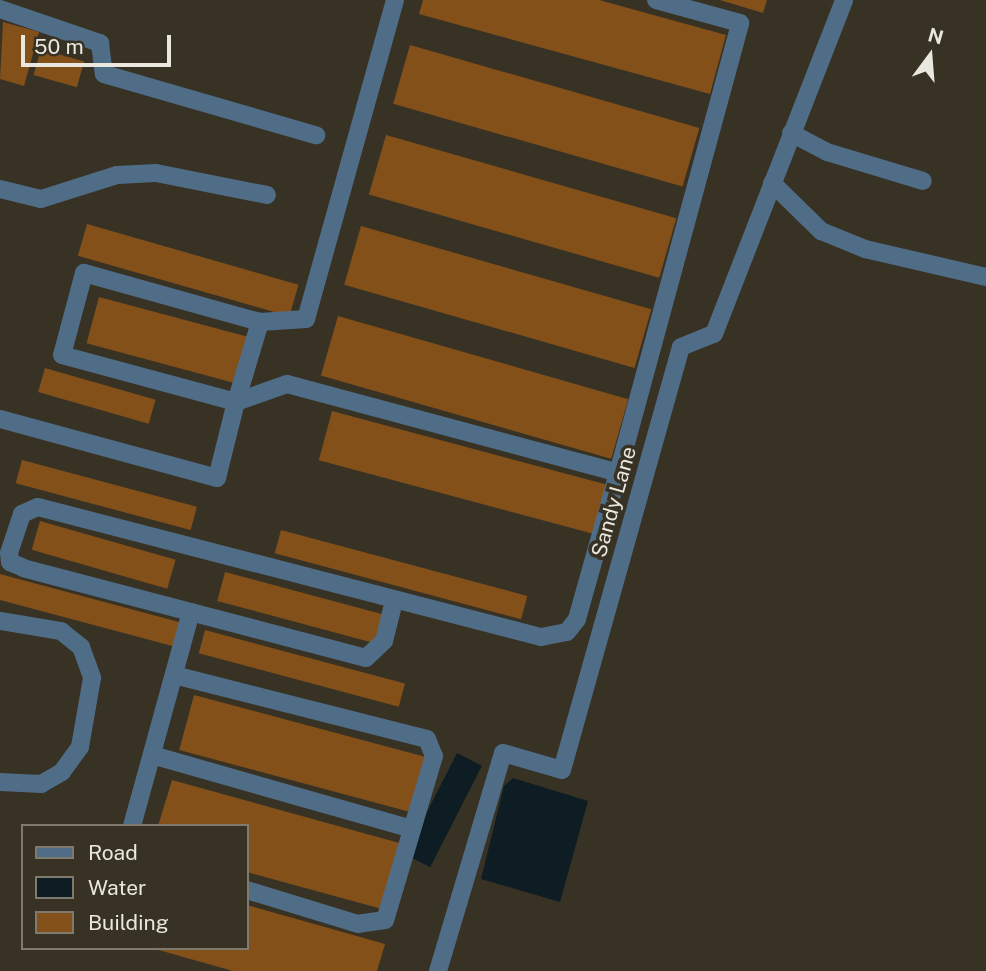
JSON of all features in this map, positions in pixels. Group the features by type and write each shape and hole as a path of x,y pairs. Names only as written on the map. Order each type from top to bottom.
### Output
{"street":[{"path":"395,0 306,319 260,322 84,274 62,355 236,402 288,384 618,473"},
{"path":"394,601 384,641 366,658 10,562 22,514 38,507 394,601 507,632 541,636 567,632 577,620 740,23 656,0"},
{"name":"Sandy Lane","path":"438,971 503,753 562,770 681,347 715,334 844,0"},
{"path":"0,9 100,43 104,74 316,135"},
{"path":"791,133 827,152 923,181"},
{"path":"0,189 41,199 117,175 156,173 267,195"},
{"path":"772,183 821,230 865,249 986,277"},
{"path":"0,419 217,478 260,322"},
{"path":"133,824 191,611"},
{"path":"0,621 61,631 81,647 92,678 80,747 62,772 41,783 0,782"},
{"path":"174,675 427,739 434,756 385,920 358,924 248,890"},
{"path":"152,755 412,829"}],"water":[{"path":"457,753 482,766 430,867 405,855"},
{"path":"513,778 588,801 560,902 481,879 504,786"}],"building":[{"path":"423,0 599,0 726,35 710,94 419,14"},
{"path":"720,0 767,0 763,13"},
{"path":"3,22 39,32 24,86 0,79"},
{"path":"410,45 699,128 683,187 393,104"},
{"path":"41,49 84,61 77,87 34,75"},
{"path":"386,135 676,218 659,278 369,195"},
{"path":"87,224 298,285 289,316 78,256"},
{"path":"361,226 651,309 634,368 344,285"},
{"path":"99,297 247,337 234,383 87,343"},
{"path":"338,316 628,399 611,459 321,376"},
{"path":"45,368 156,400 149,424 38,392"},
{"path":"332,411 608,485 595,534 319,460"},
{"path":"22,460 197,507 191,530 16,483"},
{"path":"40,521 176,560 167,589 32,550"},
{"path":"281,530 527,596 521,619 275,553"},
{"path":"225,572 383,614 376,643 217,601"},
{"path":"0,574 185,624 179,648 0,600"},
{"path":"205,630 405,684 399,707 199,653"},
{"path":"194,695 426,757 411,812 179,750"},
{"path":"172,780 403,844 382,909 248,872 248,824 159,824"},
{"path":"248,905 385,944 377,971 233,971 159,950 248,950"}]}
